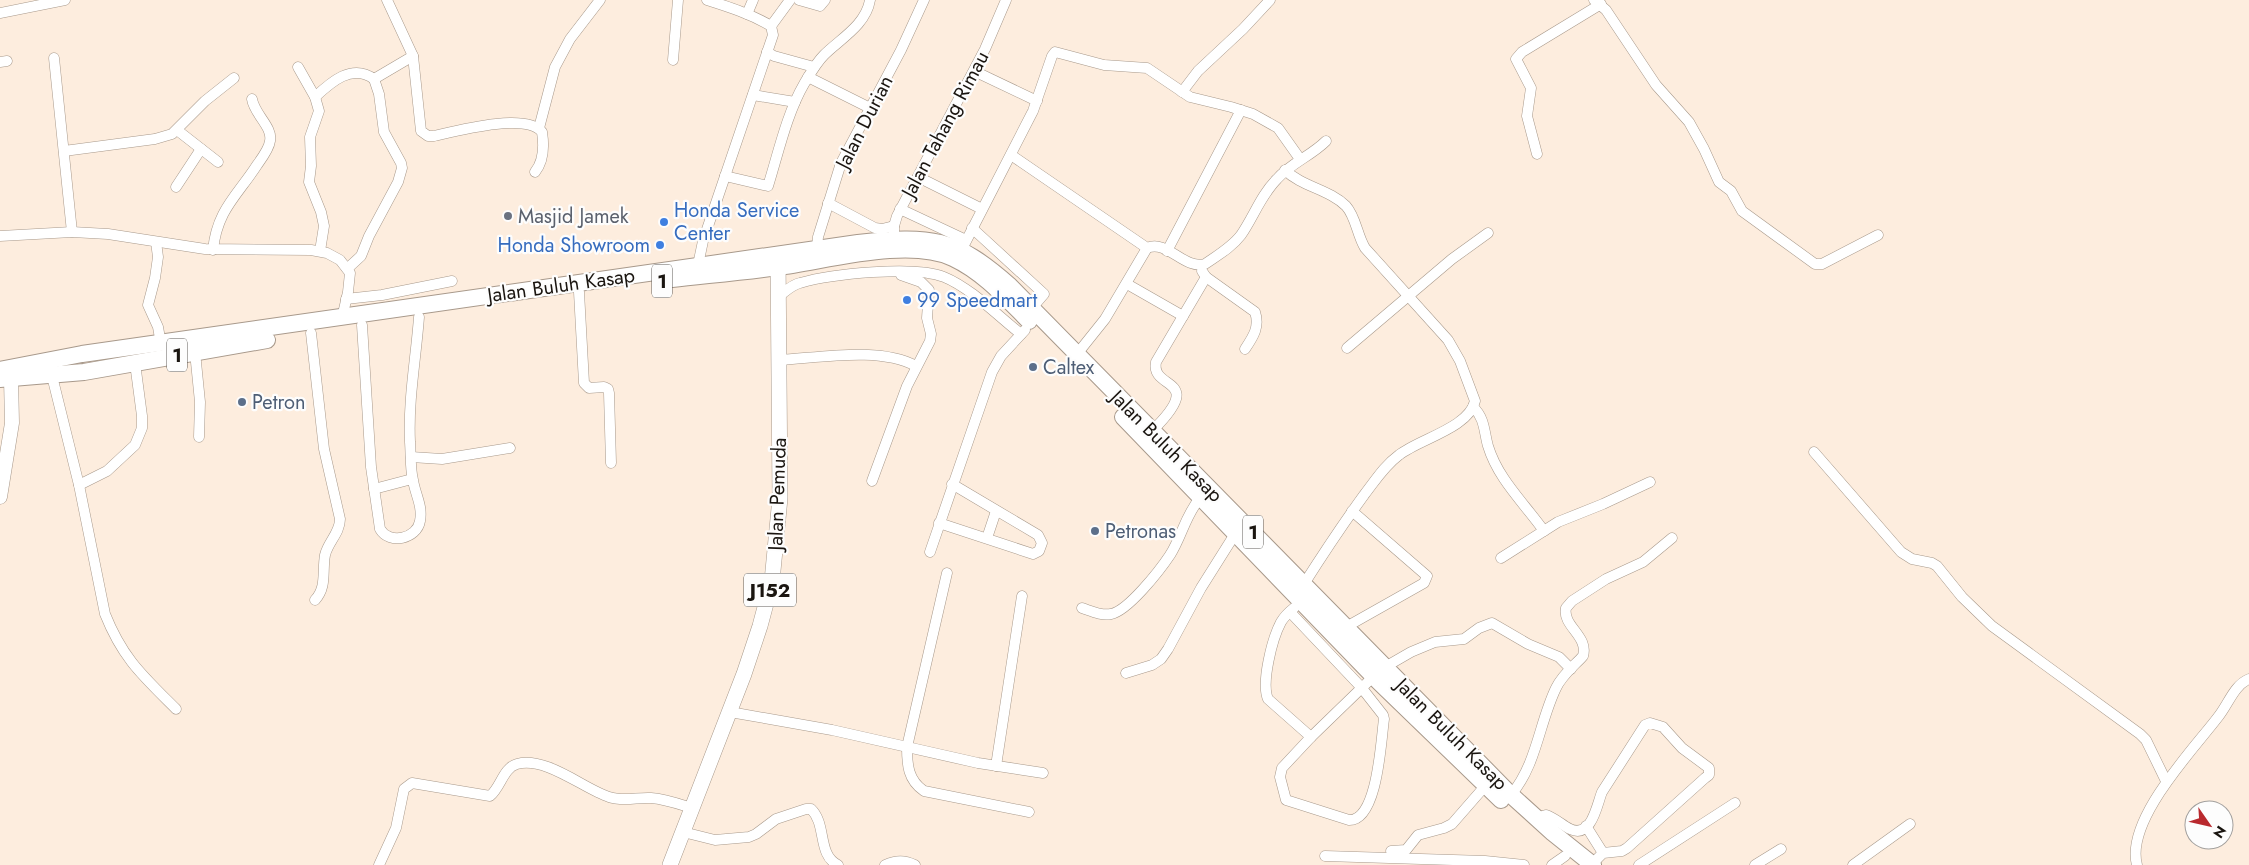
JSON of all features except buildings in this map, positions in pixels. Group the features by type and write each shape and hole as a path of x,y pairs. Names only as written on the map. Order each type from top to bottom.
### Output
{"highway":[{"name":"Jalan Buluh Kasap","path":"4,376 82,354 342,318 698,265 841,256 894,238 953,258 990,283 1235,534 1296,606 1364,656 1536,818 1596,861"},
{"name":"Jalan Buluh Kasap","path":"4,376 52,376 84,372 311,333 778,261 817,248 894,238 964,245 987,265 1028,322 1077,354 1346,627 1364,656"},
{"path":"82,354 84,372"},
{"name":"Jalan Buluh Kasap","path":"1383,675 1486,785 1564,862"}],"main road":[{"name":"Jalan Pemuda","path":"670,865 730,712 760,626 774,564 780,498 778,261"},
{"path":"0,497 10,445 4,376"}],"street":[{"path":"0,12 65,0"},
{"path":"387,0 413,56 419,125 424,134 434,136 489,124 528,124 539,128"},
{"path":"535,172 542,160 542,136 539,128 555,67 570,39 600,0"},
{"path":"673,60 678,0"},
{"path":"707,0 747,14 771,26"},
{"path":"747,14 753,0"},
{"path":"698,265 703,242 773,35 771,26 790,0"},
{"path":"799,0 820,6 825,0"},
{"path":"725,176 768,186 795,102 808,77 814,67 860,21 867,11 870,0"},
{"name":"Jalan Durian","path":"817,248 839,167 924,0"},
{"name":"Jalan Tahang Rimau","path":"894,238 900,210 974,71 1006,0"},
{"path":"1182,92 1198,71 1243,29 1270,0"},
{"path":"1537,154 1527,116 1531,88 1516,59 1522,52 1597,2 1656,85 1689,122 1719,182 1731,191 1742,211 1815,264 1822,264 1878,235"},
{"path":"767,52 780,58 814,67"},
{"path":"900,210 964,245 1037,101 1052,56 1058,52 1099,64 1147,68 1190,97 1241,110 1278,128 1300,159"},
{"path":"315,97 338,77 345,74 358,74 374,79 413,56"},
{"path":"54,58 72,232"},
{"path":"298,67 315,97 319,111 310,137 311,166 309,182 321,212 324,226 320,251"},
{"path":"974,71 1037,101"},
{"path":"808,77 870,108"},
{"path":"64,151 155,139 177,130 205,101 234,78"},
{"path":"348,268 361,256 368,236 398,182 402,168 384,132 380,94 374,79"},
{"path":"753,96 795,102"},
{"path":"213,250 214,234 220,219 262,157 271,140 270,134 254,108 252,99"},
{"path":"1167,251 1241,110"},
{"path":"177,130 218,162"},
{"path":"1077,354 1105,319 1147,248 1154,246 1189,263 1200,266 1205,264 1236,241 1270,186 1285,170 1326,141"},
{"path":"176,187 201,149"},
{"path":"1011,154 1147,248"},
{"path":"1285,170 1299,181 1321,190 1347,207 1352,215 1358,238 1365,248 1441,330 1456,351 1473,393 1473,407 1462,420 1397,456 1380,473 1352,511 1304,584"},
{"path":"918,177 982,209"},
{"path":"828,203 875,228 882,229 894,238"},
{"path":"930,552 952,484 996,363 1028,322 1044,294 972,228"},
{"path":"0,236 72,232 108,234 213,250 320,251 340,260 348,268 350,281 342,318"},
{"path":"1347,348 1465,248 1488,233"},
{"path":"156,242 158,258 148,305 158,327 161,344"},
{"path":"1200,266 1206,277 1255,312 1257,327 1245,349"},
{"path":"778,297 799,283 871,271 928,273 943,276 1028,322"},
{"path":"872,481 916,366 925,353 931,334 927,318 929,290 921,282 892,272"},
{"path":"1152,431 1172,409 1177,400 1176,389 1157,373 1155,368 1160,354 1206,277"},
{"path":"346,300 452,281"},
{"path":"1127,284 1183,316"},
{"path":"579,292 584,383 589,388 604,387 608,389 611,463"},
{"path":"362,325 374,489 382,534 392,539 409,536 419,525 420,518 420,503 412,479 410,403 419,316"},
{"path":"311,333 324,449 340,519 338,531 326,552 323,588 315,600"},
{"path":"195,352 200,402 200,437"},
{"path":"778,360 882,355 899,358 916,366"},
{"path":"79,485 107,471 136,445 142,428 142,416 135,363"},
{"path":"52,376 79,485 105,614 113,633 128,659 176,709"},
{"path":"1473,407 1482,417 1488,445 1495,464 1511,490 1544,531"},
{"path":"411,457 442,459 510,448"},
{"path":"1814,452 1901,552 1912,559 1932,563 1937,566 1962,597 1992,626 2140,734 2146,740 2166,781"},
{"path":"374,489 412,479"},
{"path":"1501,558 1558,522 1650,482"},
{"path":"940,523 1033,554 1039,551 1042,543 1038,535 952,484"},
{"path":"1082,608 1104,615 1114,614 1122,610 1153,577 1170,554 1185,519 1200,498"},
{"path":"987,538 996,511"},
{"path":"1346,627 1424,583 1427,576 1352,511"},
{"path":"1126,673 1161,659 1197,595 1235,534"},
{"path":"1511,795 1519,786 1528,768 1556,688 1583,656 1585,647 1566,618 1565,612 1568,604 1606,579 1642,562 1672,538"},
{"path":"947,573 907,747 907,766 911,778 924,790 1029,812"},
{"path":"996,766 1022,596"},
{"path":"1310,737 1268,699 1266,693 1266,677 1279,628 1296,606 1361,688 1383,715 1374,789 1366,808 1353,821 1284,798 1281,772 1310,737 1361,688 1383,675 1411,652 1435,642 1464,639 1485,625 1492,623 1528,644 1559,658 1571,669"},
{"path":"2137,865 2136,846 2142,828 2166,781 2220,716 2243,681 2249,679"},
{"path":"730,712 832,730 996,766 1043,773"},
{"path":"1536,818 1546,815 1573,830 1579,831 1586,826 1597,812 1602,792 1645,725 1654,723 1663,727 1682,748 1709,768 1709,775 1622,852 1596,861 1586,826"},
{"path":"378,865 396,828 404,790 412,783 490,796 500,786 509,769 516,764 529,763 550,768 616,799 650,798 692,808"},
{"path":"1386,857 1390,851 1406,850 1409,848 1418,835 1452,824 1486,785"},
{"path":"1639,865 1735,804"},
{"path":"683,832 715,840 749,837 776,819 806,809 811,810 818,820 827,856 838,865"},
{"path":"1852,865 1910,824"},
{"path":"1755,865 1781,849"},
{"path":"1325,856 1502,862 1524,865"},
{"path":"885,865 896,861 905,861 915,865"}],"place":[{"name":"Masjid Jamek","path":"508,216"},
{"name":"Honda Service Center","path":"664,222"},
{"name":"Honda Showroom","path":"660,245"},
{"name":"99 Speedmart","path":"907,300"},
{"name":"Caltex","path":"1033,367"},
{"name":"Petron","path":"242,402"},
{"name":"Petronas","path":"1095,531"}]}
